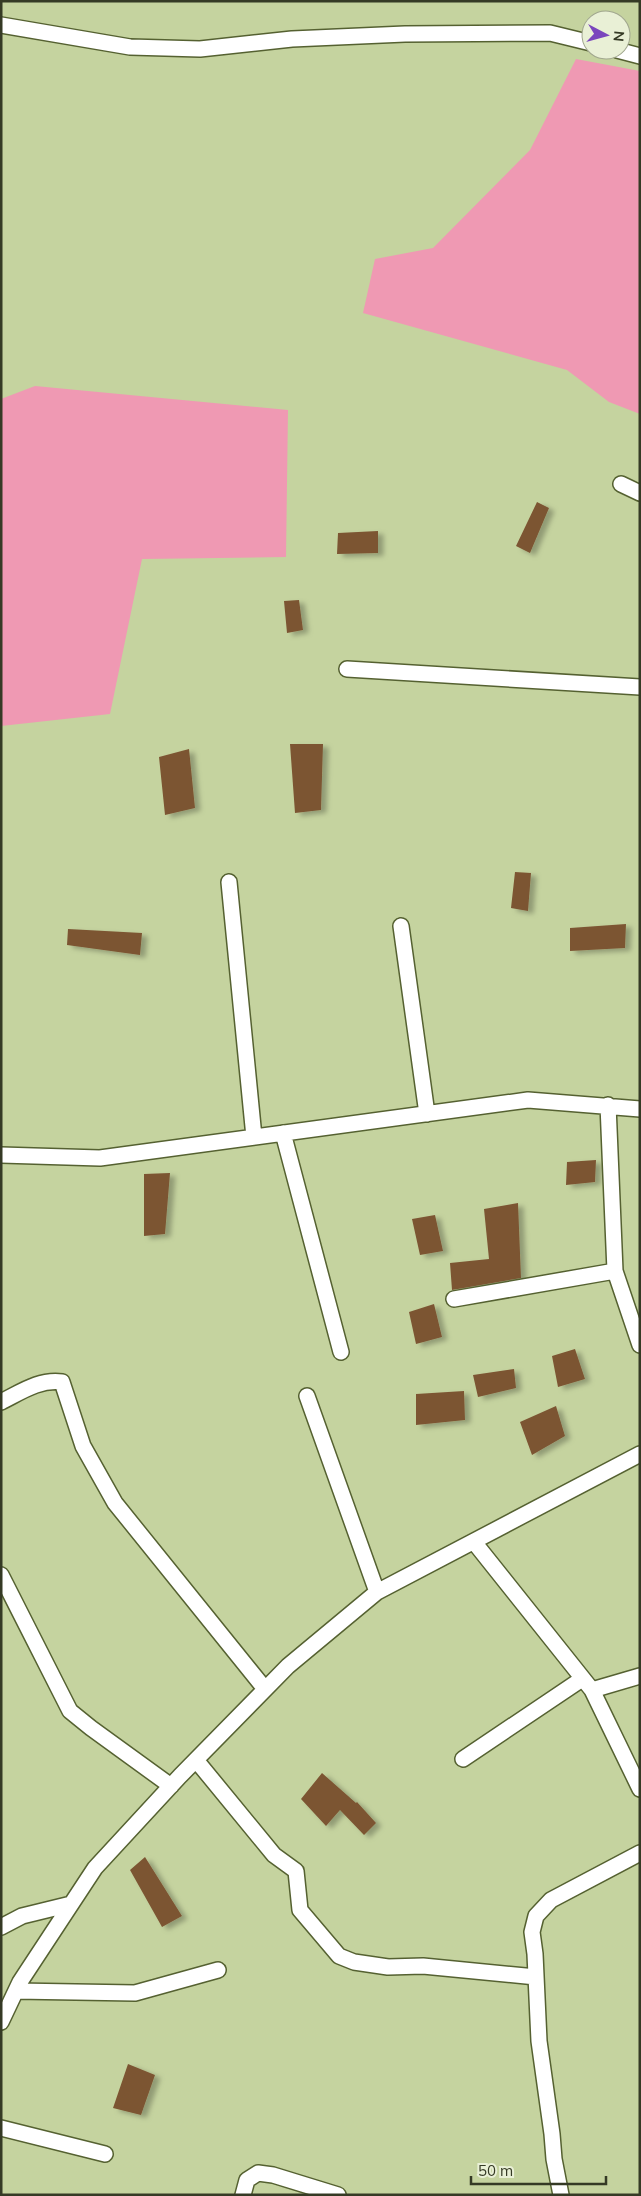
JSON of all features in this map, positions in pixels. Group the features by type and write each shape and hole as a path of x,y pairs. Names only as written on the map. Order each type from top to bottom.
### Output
{"street":[{"path":"1,25 130,47 200,49 292,39 415,34 550,33 581,41"},
{"path":"621,484 640,493"},
{"path":"347,669 640,687"},
{"path":"229,882 254,1137"},
{"path":"401,926 427,1114"},
{"path":"1,1155 100,1158 528,1100 640,1108"},
{"path":"608,1105 616,1271 640,1345"},
{"path":"283,1134 341,1352"},
{"path":"454,1299 616,1271"},
{"path":"1,1402 37,1384 51,1381 62,1382 83,1446 115,1503 265,1689"},
{"path":"307,1396 377,1592"},
{"path":"1,2022 16,1991 96,1868 171,1786 288,1666 377,1592 640,1454"},
{"path":"474,1542 587,1684 640,1789"},
{"path":"1,1575 70,1711 171,1786"},
{"path":"463,1759 587,1684 640,1676"},
{"path":"196,1760 274,1855 296,1871 300,1910 339,1956 354,1962 388,1967 423,1966 536,1977"},
{"path":"560,2195 539,2041 532,1932 536,1916 552,1900 640,1853"},
{"path":"1,1927 22,1916 71,1904"},
{"path":"16,1991 135,1993 218,1970"},
{"path":"1,2128 105,2154"},
{"path":"243,2195 247,2180 258,2173 273,2175 338,2195"}],"shaded area":[{"path":"576,59 640,71 640,414 609,402 567,370 363,313 375,259 433,248 530,150"},
{"path":"35,386 288,410 286,557 142,559 110,714 1,726 1,399"}],"building":[{"path":"537,502 549,508 530,553 516,546"},
{"path":"378,531 378,553 337,554 338,533"},
{"path":"299,600 303,630 287,633 284,601"},
{"path":"290,744 323,744 321,810 295,813"},
{"path":"189,749 195,808 165,815 159,757"},
{"path":"515,872 531,873 528,911 511,908"},
{"path":"626,924 625,948 570,951 570,928"},
{"path":"68,929 142,933 140,955 67,945"},
{"path":"596,1160 595,1182 566,1185 567,1162"},
{"path":"170,1173 165,1234 144,1236 144,1174"},
{"path":"518,1203 521,1278 452,1290 450,1263 489,1259 484,1209"},
{"path":"435,1215 443,1251 420,1255 412,1219"},
{"path":"434,1304 442,1337 416,1344 409,1312"},
{"path":"575,1349 585,1379 558,1387 552,1356"},
{"path":"514,1369 516,1388 478,1397 473,1375"},
{"path":"464,1391 465,1420 416,1425 416,1394"},
{"path":"556,1406 565,1436 532,1455 520,1422"},
{"path":"322,1773 357,1802 376,1823 364,1835 340,1810 326,1826 301,1799"},
{"path":"145,1857 182,1916 162,1927 130,1870"},
{"path":"128,2064 155,2075 141,2115 113,2108"}]}
